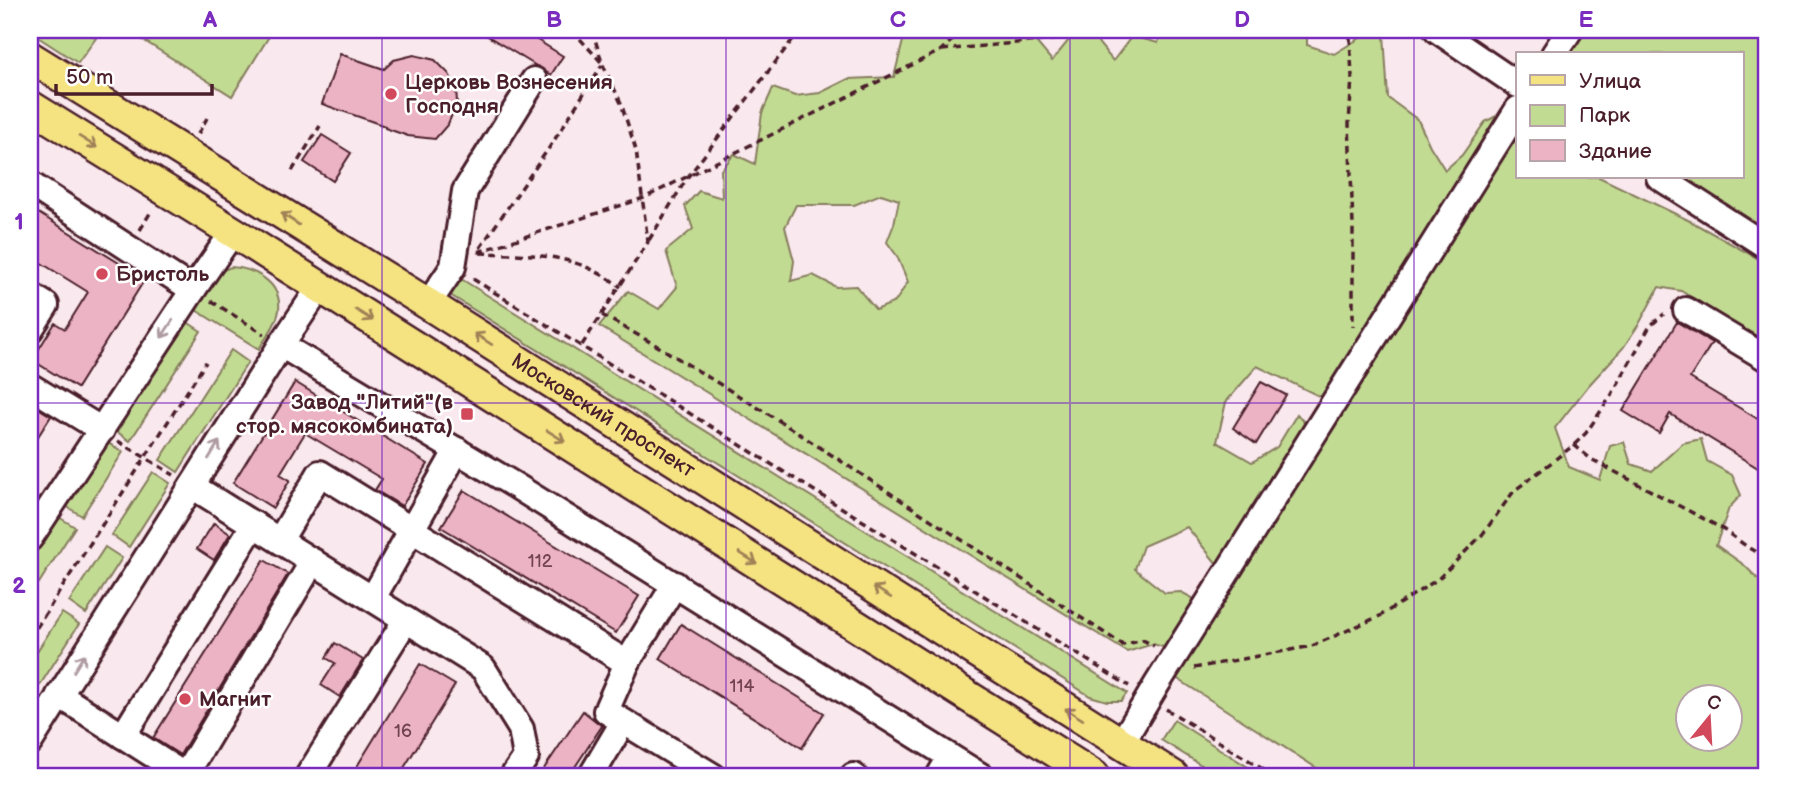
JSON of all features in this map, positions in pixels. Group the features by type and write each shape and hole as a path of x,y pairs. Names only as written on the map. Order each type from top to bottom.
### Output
{"main road":[{"name":"Московский проспект","path":"30,57 428,304 1173,776"},
{"name":"Московский проспект","path":"30,106 1094,776"},
{"path":"233,232 254,196"},
{"path":"320,287 340,251"}],"street":[{"path":"1437,30 1516,84"},
{"path":"1555,52 1570,30"},
{"path":"428,304 453,267 466,191 534,80"},
{"path":"1121,744 1516,112"},
{"path":"1661,178 1766,246"},
{"path":"30,184 193,290"},
{"path":"30,538 233,232"},
{"path":"30,742 320,287"},
{"path":"30,295 46,305 30,330"},
{"path":"1686,310 1766,358"},
{"path":"281,345 675,584 944,766 981,776"},
{"path":"30,386 102,430"},
{"path":"373,598 457,450"},
{"path":"280,540 320,473 627,663"},
{"path":"192,486 483,668 521,729 526,757 513,776"},
{"path":"123,736 254,524"},
{"path":"59,695 186,776 313,561"},
{"path":"675,584 627,663 606,711 713,776"},
{"path":"308,776 406,620"},
{"path":"591,776 623,722"}],"path":[{"path":"572,30 603,65"},
{"path":"592,30 636,150 648,242"},
{"path":"582,345 621,287 687,178 800,30"},
{"path":"476,253 643,198 687,178 940,51 964,30"},
{"path":"940,51 1058,39 1112,30"},
{"path":"1350,37 1353,371"},
{"path":"476,253 603,65"},
{"path":"292,170 320,126"},
{"path":"476,253 554,256 585,265 621,287"},
{"path":"453,267 1273,776"},
{"path":"193,290 281,345"},
{"path":"602,315 778,420 1123,645 1143,640 1181,670 1312,646 1380,616 1438,579 1482,535 1514,491 1586,433 1611,396 1650,326 1667,311 1686,310"},
{"path":"30,638 206,362"},
{"path":"102,430 192,486"},
{"path":"1574,445 1591,459 1721,528 1766,558"}],"green space":[{"path":"30,30 82,30 96,38 78,63"},
{"path":"139,30 273,30 232,96 135,35"},
{"path":"910,30 938,30 943,35 948,30 1027,31 1052,61 1077,30 1088,30 1113,61 1132,36 1158,43 1162,30 1307,30 1307,45 1334,54 1365,35 1384,34 1388,98 1418,120 1445,170 1462,155 1485,122 1498,115 1504,120 1327,400 1257,366 1226,402 1217,442 1252,462 1277,447 1297,414 1309,428 1221,569 1187,527 1143,546 1135,569 1165,593 1181,592 1200,602 1170,649 1153,644 1127,652 599,326 628,291 659,309 677,287 666,251 693,229 685,206 699,191 722,198 721,170 734,154 755,164 762,113 773,88 795,96 820,93 848,79 894,77 903,41","holes":["881,194 899,200 887,242 897,256 908,282 895,302 876,310 856,286 836,287 813,275 791,281 794,261 785,227 796,205 854,205"]},
{"path":"1574,30 1766,30 1766,238 1652,178 1744,178 1744,52 1560,52"},
{"path":"1514,131 1516,178 1601,178 1690,221 1766,263 1766,343 1681,291 1659,287 1623,348 1555,428 1569,467 1600,480 1610,446 1624,442 1631,464 1652,471 1683,443 1701,439 1707,461 1732,475 1741,495 1729,508 1716,545 1744,565 1766,587 1766,776 1329,776 1170,674"},
{"path":"231,267 248,270 264,278 271,284 279,300 274,325 259,349 191,307 221,271"},
{"path":"458,277 1127,693 1121,701 1107,701 1090,696 447,293"},
{"path":"184,320 201,331 130,441 113,429"},
{"path":"231,350 248,362 178,472 160,460"},
{"path":"105,441 123,452 82,516 64,505"},
{"path":"153,472 170,483 129,547 112,535"},
{"path":"57,516 75,527 39,583 30,577 30,558"},
{"path":"105,547 122,558 86,614 69,602"},
{"path":"62,613 79,624 40,685 30,678 30,662"},
{"path":"1174,720 1262,776 1219,776 1161,740"}],"building":[{"path":"478,30 521,30 563,56 551,75"},
{"name":"Церковь Вознесения Господня","path":"340,54 384,69 394,60 414,55 435,60 449,74 456,87 457,103 448,124 435,139 408,136 322,104"},
{"path":"322,135 351,153 333,181 304,162"},
{"path":"30,208 145,279 77,388 32,360 55,323 65,329 88,292 30,256"},
{"path":"1677,322 1712,343 1690,378 1766,424 1766,473 1670,414 1659,433 1623,411"},
{"path":"295,382 428,464 402,506 375,490 382,479 305,433 280,474 290,480 273,508 233,483"},
{"path":"1261,382 1286,395 1256,444 1233,428"},
{"path":"30,403 51,416 30,449"},
{"path":"464,490 639,596 616,633 441,527"},
{"path":"214,523 230,534 214,560 197,549"},
{"path":"264,560 288,574 180,755 153,738"},
{"path":"681,624 824,713 802,748 660,659"},
{"path":"335,643 363,660 340,697 321,685 335,663 326,658"},
{"path":"420,664 455,685 399,776 351,776"},
{"path":"583,711 602,726 569,776 539,776"}],"place":[{"name":"Церковь Вознесения Господня","path":"391,94"},
{"name":"Бристоль","path":"102,274"},
{"name":"Завод \"Литий\"(в стор. мясокомбината)","path":"467,414"},
{"name":"Магнит","path":"185,699"}]}
